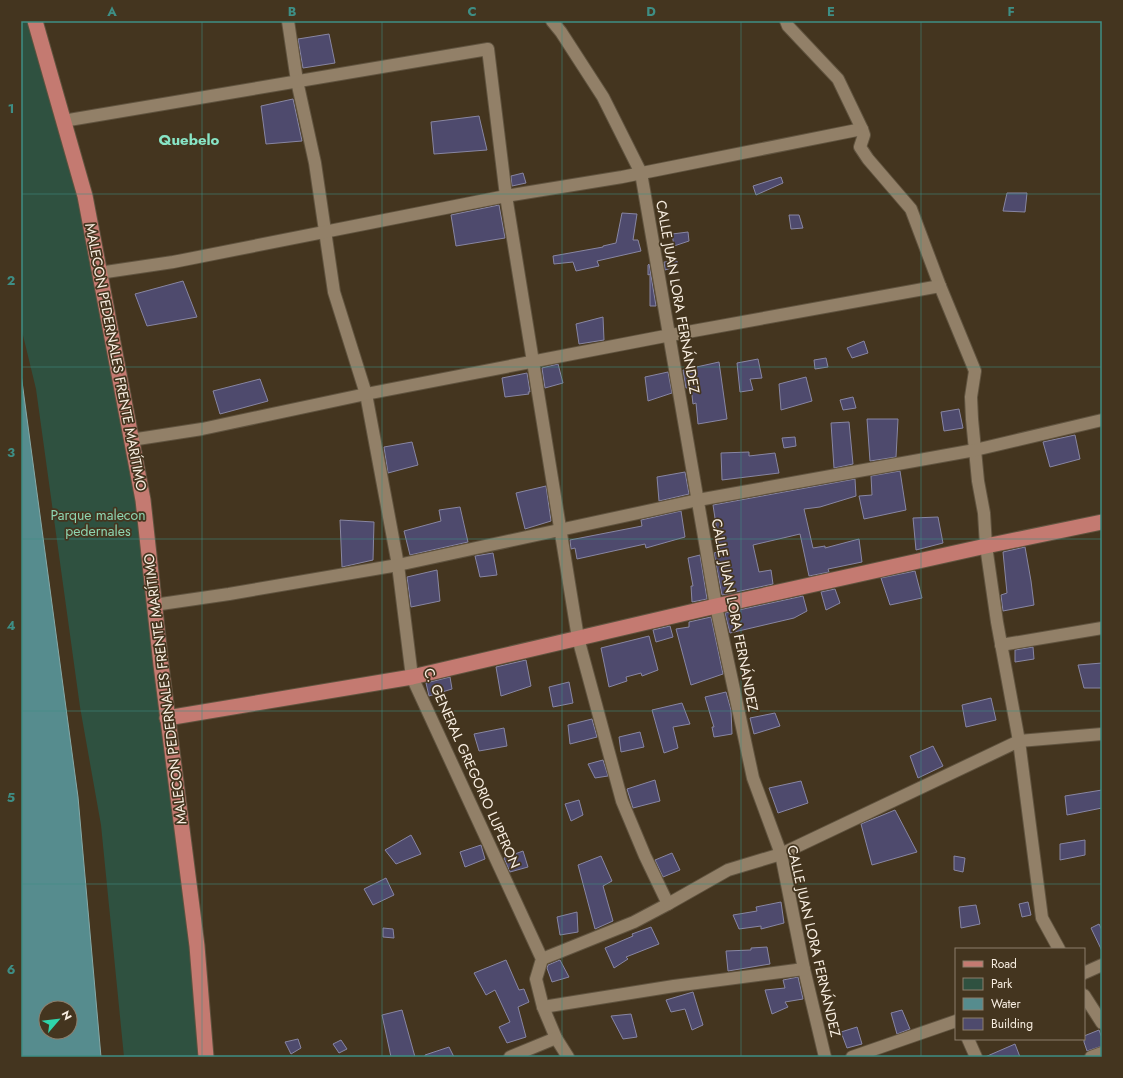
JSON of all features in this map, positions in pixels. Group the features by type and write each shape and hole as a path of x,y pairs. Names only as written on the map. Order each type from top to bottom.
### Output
{"main road":[{"name":"MALECON PEDERNALES FRENTE MARÍTIMO","path":"34,21 85,196 143,500 167,718 197,946 206,1057"},
{"path":"167,718 412,676 716,606 986,546 1102,522"}],"street":[{"name":"C. GENERAL GREGORIO LUPERON","path":"288,21 298,81 315,163 334,292 366,394 398,565 412,676 542,959"},
{"name":"CALLE JUAN LORA FERNÁNDEZ","path":"552,21 561,32 603,97 641,173 716,606 752,778 781,854 804,969 825,1057"},
{"path":"786,21 788,26 838,79 864,135 860,147 868,159 911,209 940,286 975,371 971,397 978,481 984,513 986,546 1001,645 1019,741 1042,918 1057,948"},
{"path":"63,121 488,49 506,196 578,638 622,801 645,856 668,904"},
{"path":"99,273 173,262 506,196 641,173 862,129"},
{"path":"131,440 202,429 366,394 940,286"},
{"path":"154,605 229,594 398,565 698,500 975,450 1102,420"},
{"path":"1001,645 1102,628"},
{"path":"568,1057 556,1038 543,1007 536,979 542,959 634,922 728,870 781,854 1019,741 1102,734"},
{"path":"1085,973 1102,965"},
{"path":"543,1007 674,986 804,969"},
{"path":"1085,997 1102,1023"},
{"path":"852,1057 955,1021"},
{"path":"510,1057 556,1038"},
{"path":"968,1040 976,1057"},
{"path":"1091,1057 1102,1053"}],"green space":[{"name":"Parque malecon pedernales","path":"21,21 30,21 80,198 138,500 206,1057 124,1057 101,825 80,707 36,389 21,327"}],"water":[{"path":"21,374 78,797 101,1057 21,1057"}],"building":[{"path":"329,34 335,63 303,68 298,39"},
{"path":"293,99 302,141 266,144 261,106"},
{"path":"479,116 487,150 434,154 431,122"},
{"path":"523,173 526,183 512,186 511,176"},
{"path":"781,177 783,183 756,195 753,186"},
{"path":"1007,193 1027,193 1025,212 1003,211"},
{"path":"499,205 505,238 456,246 451,215"},
{"path":"622,213 637,214 633,240 638,240 641,251 597,261 599,266 576,271 573,262 554,264 553,256 603,247 616,243"},
{"path":"789,215 799,215 803,228 791,229"},
{"path":"688,232 689,241 674,246 672,234"},
{"path":"677,261 678,266 665,270 664,262"},
{"path":"649,264 656,306 650,306 650,274 648,275"},
{"path":"183,281 197,317 147,326 135,294"},
{"path":"603,317 604,340 579,344 576,324"},
{"path":"864,341 868,353 852,358 847,348"},
{"path":"826,358 828,367 815,369 814,360"},
{"path":"758,359 762,378 750,379 753,390 740,392 737,363"},
{"path":"719,362 727,419 698,424 696,403 693,404 691,387 686,388 683,370"},
{"path":"558,364 563,383 545,388 542,368"},
{"path":"668,372 672,393 648,401 645,377"},
{"path":"527,373 529,394 505,397 502,378"},
{"path":"806,377 812,401 781,410 779,384"},
{"path":"260,379 268,401 220,414 213,391"},
{"path":"853,397 856,408 843,410 840,400"},
{"path":"959,409 963,428 944,431 941,412"},
{"path":"867,419 898,419 896,457 870,461"},
{"path":"849,422 853,464 834,468 831,423"},
{"path":"1075,435 1080,459 1050,467 1043,442"},
{"path":"795,437 796,446 784,448 782,438"},
{"path":"412,442 418,465 388,473 384,447"},
{"path":"749,452 749,456 775,453 779,473 722,480 721,453"},
{"path":"900,471 906,510 864,519 859,496 872,495 871,476"},
{"path":"685,472 689,494 659,501 657,477"},
{"path":"855,479 856,496 820,507 804,509 813,548 825,546 825,548 859,539 862,562 828,569 829,572 809,576 800,534 753,545 759,572 771,570 773,584 722,595 714,553 720,551 713,505"},
{"path":"546,486 551,521 525,529 516,493"},
{"path":"460,507 468,542 410,555 404,531 441,521 439,510"},
{"path":"681,511 685,537 646,548 645,544 577,559 575,548 571,549 570,540 642,526 641,520"},
{"path":"938,517 943,543 916,550 913,518"},
{"path":"340,520 374,522 373,560 342,567"},
{"path":"1025,547 1034,605 1003,611 1001,595 1007,593 1003,552"},
{"path":"493,553 497,575 480,577 475,556"},
{"path":"700,555 707,599 692,602 691,586 693,586 688,558"},
{"path":"437,570 440,601 411,607 407,577"},
{"path":"915,571 922,598 890,605 881,578"},
{"path":"835,589 840,603 826,610 821,592"},
{"path":"803,596 807,611 794,618 730,633 725,613"},
{"path":"711,617 723,674 691,685 676,629 689,627 689,622"},
{"path":"670,626 673,637 656,642 653,630"},
{"path":"649,636 658,670 642,676 641,673 626,677 627,681 609,687 601,648"},
{"path":"1033,647 1034,659 1015,662 1015,650"},
{"path":"526,660 531,686 501,696 496,667"},
{"path":"1102,663 1102,688 1084,688 1078,665"},
{"path":"450,677 452,689 429,696 426,683"},
{"path":"569,682 573,703 553,707 549,687"},
{"path":"726,692 731,710 732,734 714,737 712,727 714,727 705,697"},
{"path":"991,698 996,720 966,727 962,705"},
{"path":"682,703 690,724 673,727 678,748 664,753 652,710"},
{"path":"775,713 780,726 754,734 750,718"},
{"path":"592,719 597,737 570,744 568,725"},
{"path":"504,728 507,746 479,751 474,734"},
{"path":"640,732 644,747 621,752 619,737"},
{"path":"933,746 943,766 918,778 910,756"},
{"path":"603,760 608,776 595,778 588,764"},
{"path":"655,780 660,801 633,808 627,789"},
{"path":"801,781 808,803 778,813 769,788"},
{"path":"1102,790 1102,808 1067,815 1065,796"},
{"path":"579,800 583,815 571,821 565,804"},
{"path":"895,810 917,852 872,865 861,824"},
{"path":"411,835 421,854 396,864 385,850"},
{"path":"1085,840 1085,855 1060,860 1060,844"},
{"path":"481,845 485,859 465,867 460,852"},
{"path":"523,851 528,867 510,872 504,858"},
{"path":"672,853 680,870 663,877 655,860"},
{"path":"601,856 612,881 603,886 613,921 595,929 578,865"},
{"path":"954,856 965,858 963,872 954,870"},
{"path":"386,878 394,895 373,905 364,889"},
{"path":"781,902 784,923 761,929 761,926 739,929 733,915 757,911 756,907"},
{"path":"1028,902 1031,915 1022,917 1019,904"},
{"path":"976,905 980,924 961,928 959,907"},
{"path":"577,912 578,932 560,935 557,917"},
{"path":"1099,924 1102,930 1102,951 1091,928"},
{"path":"651,927 659,944 626,957 628,959 614,968 605,948 633,936 632,934"},
{"path":"383,928 393,929 394,938 383,937"},
{"path":"767,947 770,964 728,971 726,951 751,950 751,948"},
{"path":"506,960 519,990 524,989 529,1002 518,1007 526,1037 507,1043 499,1027 510,1022 495,990 486,995 474,973"},
{"path":"560,960 569,977 552,982 547,968 548,965"},
{"path":"798,977 803,999 785,1002 788,1007 772,1014 765,990 785,988 783,980"},
{"path":"693,992 703,1025 692,1030 685,1009 671,1012 666,1000"},
{"path":"402,1010 415,1057 391,1057 382,1015"},
{"path":"902,1010 910,1029 897,1034 891,1013"},
{"path":"631,1014 637,1037 623,1039 611,1016"},
{"path":"857,1027 862,1044 847,1048 841,1032"},
{"path":"1099,1030 1102,1038 1102,1046 1087,1051 1084,1042 1085,1036"},
{"path":"298,1039 301,1048 291,1054 285,1042"},
{"path":"341,1040 347,1049 339,1053 333,1044"},
{"path":"1015,1044 1020,1057 985,1057"},
{"path":"449,1047 454,1057 425,1057 425,1055"}],"district":[{"name":"Quebelo","path":"189,140"}]}
